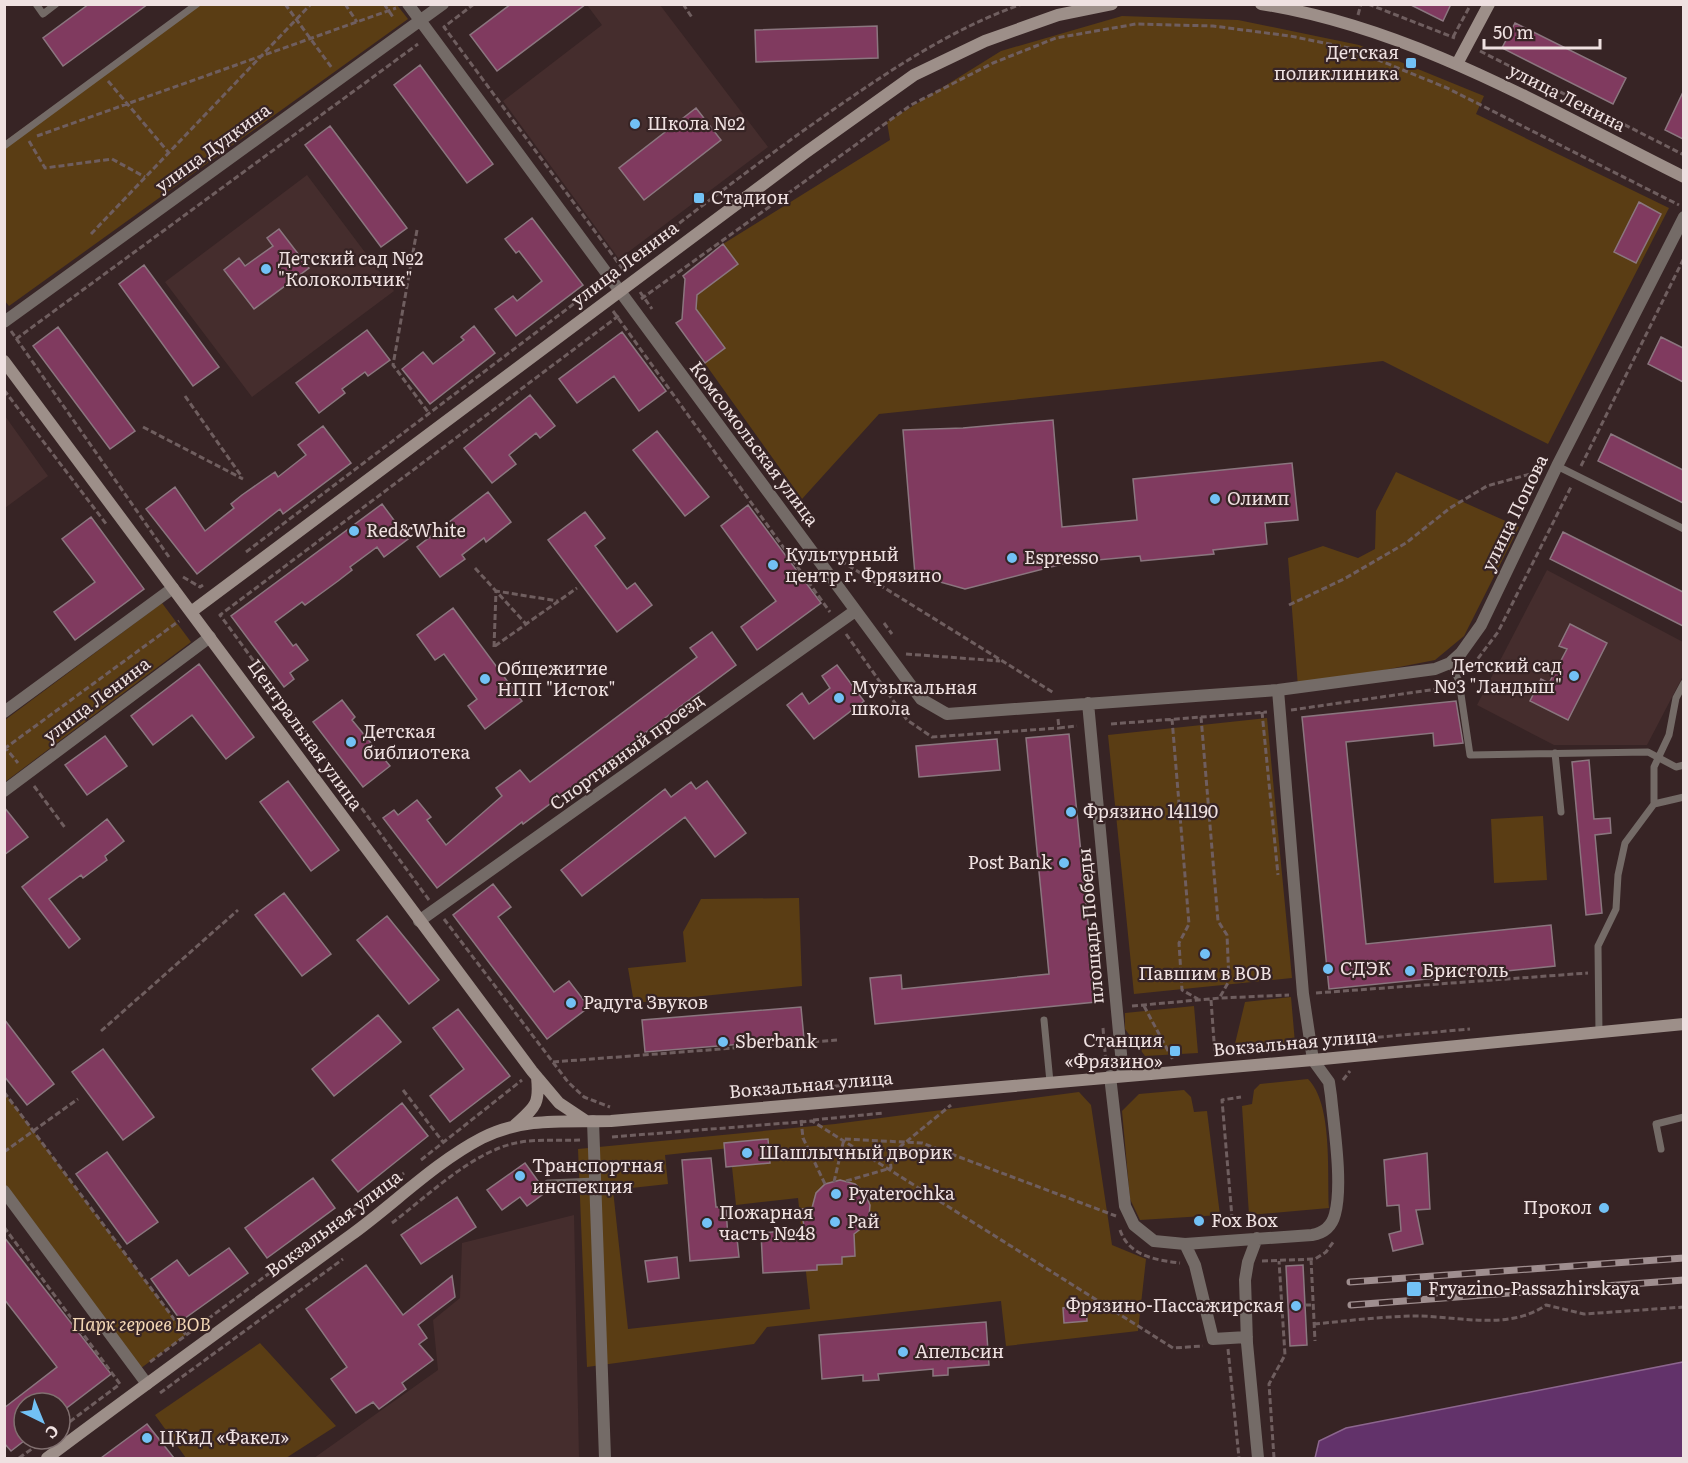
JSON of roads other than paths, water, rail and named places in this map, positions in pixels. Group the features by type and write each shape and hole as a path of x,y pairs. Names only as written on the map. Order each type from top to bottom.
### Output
{"street":[{"name":"улица Дудкина","path":"4,322 443,4"},
{"name":"улица Ленина","path":"191,612 619,291 914,75 1006,34 1058,15 1112,4"},
{"name":"улица Ленина","path":"1261,4 1296,10 1355,26 1457,64 1683,177"},
{"path":"1457,64 1488,4"},
{"name":"Комсомольская улица","path":"403,6 419,21 921,699 934,709 947,714 965,714 1058,705 1278,690"},
{"name":"улица Попова","path":"1450,663 1461,653 1481,624 1557,466 1683,217"},
{"name":"Центральная улица","path":"4,361 536,1076 559,1103 590,1121"},
{"path":"4,712 173,588"},
{"name":"Спортивный проезд","path":"419,921 855,611"},
{"name":"улица Ленина","path":"4,791 210,637"},
{"path":"1110,1076 1125,1206 1134,1225 1154,1241 1185,1244 1318,1234 1325,1231 1335,1214 1335,1137 1329,1082 1312,1060 1303,994 1278,690 1435,669 1450,663"},
{"name":"площадь Победы","path":"1089,703 1123,1075"},
{"name":"Вокзальная улица","path":"47,1458 379,1215 450,1158 483,1138 515,1126 550,1120 590,1121 1312,1060 1599,1034 1683,1024"},
{"path":"515,1126 535,1107 539,1096 536,1076"},
{"path":"590,1121 596,1181 605,1458"},
{"path":"4,1191 147,1384"},
{"path":"1257,1238 1248,1262 1245,1280 1247,1337 1258,1458"},
{"path":"1185,1244 1195,1265 1214,1339 1247,1337"}],"lane":[{"path":"36,4 43,14 56,4"},
{"path":"4,146 197,4"},
{"path":"1557,466 1683,529"},
{"path":"1450,663 1459,681 1470,754 1648,752 1676,767 1683,765"},
{"path":"1599,1034 1598,946 1616,909 1618,874 1625,843 1654,804 1654,767 1669,735 1676,698 1683,683"},
{"path":"1555,753 1561,812"},
{"path":"1654,804 1683,797"},
{"path":"1044,1020 1050,1082"},
{"path":"1661,1149 1656,1124 1683,1117"},
{"path":"548,1183 596,1181"}],"railway":[{"path":"1350,1282 1684,1258"},
{"path":"1351,1305 1684,1280"}],"place":[{"name":"Детская поликлиника","path":"1411,63"},
{"name":"Школа №2","path":"635,124"},
{"name":"Стадион","path":"699,198"},
{"name":"Детский сад №2 \"Колокольчик\"","path":"266,269"},
{"name":"Олимп","path":"1215,499"},
{"name":"Red&White","path":"354,531"},
{"name":"Espresso","path":"1012,558"},
{"name":"Культурный центр г. Фрязино","path":"773,565"},
{"name":"Детский сад №3 \"Ландыш\"","path":"1574,676"},
{"name":"Общежитие НПП \"Исток\"","path":"485,679"},
{"name":"Музыкальная школа","path":"839,698"},
{"name":"Детская библиотека","path":"351,742"},
{"name":"Фрязино 141190","path":"1071,812"},
{"name":"Post Bank","path":"1064,863"},
{"name":"Павшим в ВОВ","path":"1205,954"},
{"name":"СДЭК","path":"1328,969"},
{"name":"Бристоль","path":"1410,971"},
{"name":"Радуга Звуков","path":"571,1003"},
{"name":"Sberbank","path":"723,1042"},
{"name":"Станция «Фрязино»","path":"1175,1051"},
{"name":"Шашлычный дворик","path":"747,1153"},
{"name":"Транспортная инспекция","path":"520,1176"},
{"name":"Pyaterochka","path":"836,1194"},
{"name":"Прокол","path":"1604,1208"},
{"name":"Fox Box","path":"1199,1221"},
{"name":"Рай","path":"835,1222"},
{"name":"Пожарная часть №48","path":"707,1223"},
{"name":"Fryazino-Passazhirskaya","path":"1414,1289"},
{"name":"Фрязино-Пассажирская","path":"1296,1306"},
{"name":"Апельсин","path":"903,1352"},
{"name":"ЦКиД «Факел»","path":"147,1438"}],"park label":[{"name":"Парк героев ВОВ","path":"141,1325"}]}
